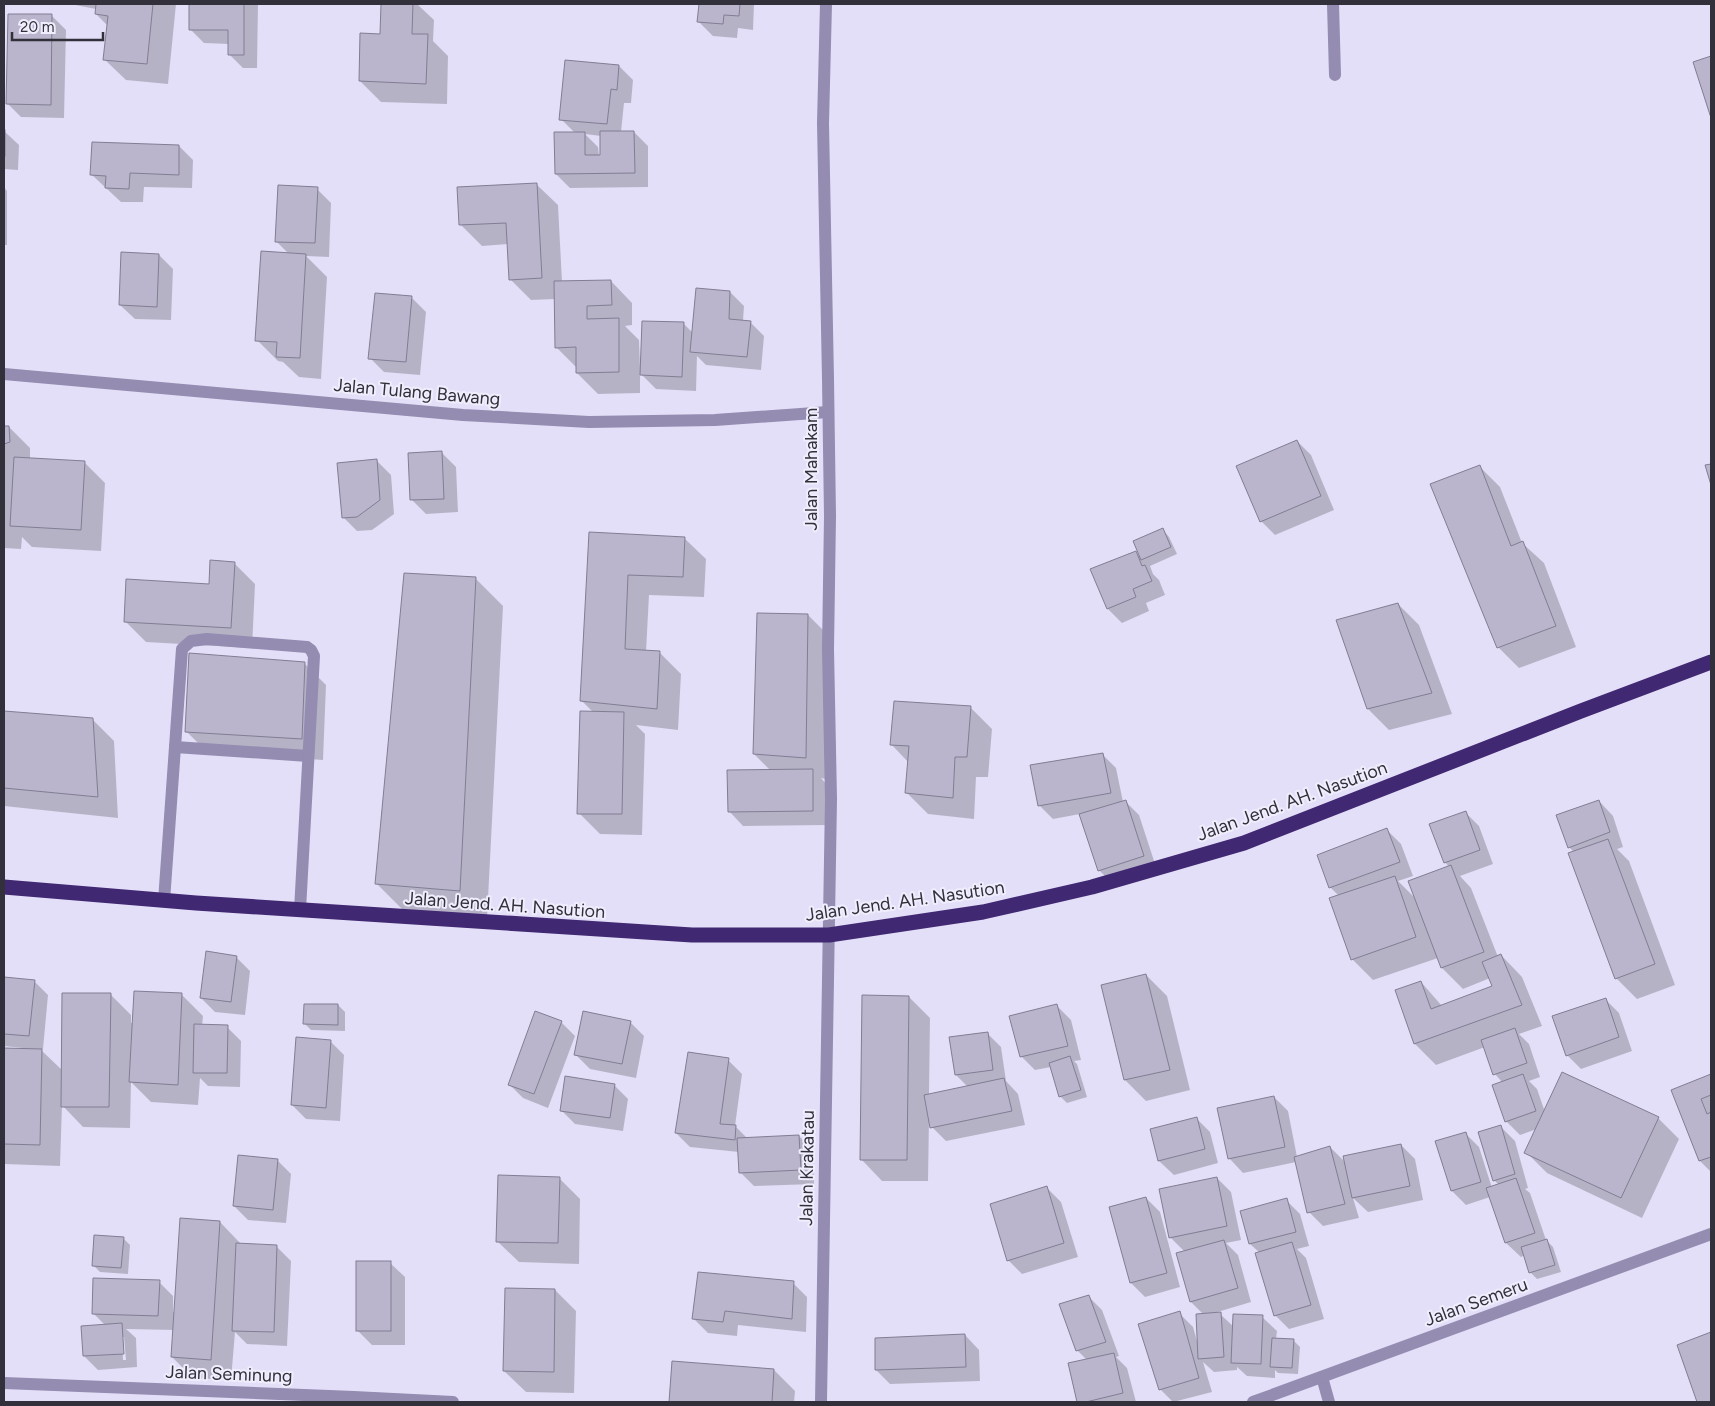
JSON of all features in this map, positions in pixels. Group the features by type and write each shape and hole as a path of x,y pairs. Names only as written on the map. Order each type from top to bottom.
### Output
{"highway":[{"name":"Jalan Jend. AH. Nasution","path":"4,887 164,901 692,935 828,935 992,910 1092,887 1244,842 1711,662"}],"street":[{"name":"Jalan Mahakam","path":"826,4 823,123 830,516 828,649 832,799 828,935"},
{"path":"1333,4 1335,75"},
{"name":"Jalan Tulang Bawang","path":"4,374 463,415 589,422 715,420 828,412"},
{"path":"164,901 182,649 191,641 207,639 307,647 314,656 300,910"},
{"path":"175,747 308,756"},
{"name":"Jalan Krakatau","path":"820,1402 828,935"},
{"name":"Jalan Semeru","path":"1253,1402 1711,1234"},
{"path":"1322,1377 1329,1402"},
{"name":"Jalan Seminung","path":"4,1383 453,1402"}],"building":[{"path":"96,4 153,4 147,64 103,60 108,16 95,14"},
{"path":"189,4 244,4 244,55 228,55 228,30 189,30"},
{"path":"381,4 413,4 412,34 428,34 426,84 359,81 360,33 380,34"},
{"path":"699,4 740,4 739,16 724,15 723,24 697,22"},
{"path":"8,14 52,14 51,105 6,104"},
{"path":"1711,56 1711,118 1693,62"},
{"path":"565,60 619,65 617,90 611,89 607,124 559,120"},
{"path":"5,130 5,156 4,156"},
{"path":"600,131 634,131 635,173 555,174 554,132 585,132 585,155 600,155"},
{"path":"92,142 179,145 179,175 130,173 129,189 105,188 106,176 90,175"},
{"path":"537,183 542,278 509,280 506,223 459,225 457,187"},
{"path":"278,185 318,187 315,243 275,242"},
{"path":"261,251 306,254 300,358 276,357 277,342 255,341"},
{"path":"121,252 159,254 157,307 119,305"},
{"path":"611,280 612,305 587,306 587,319 619,318 619,372 576,373 576,347 555,348 554,281"},
{"path":"696,288 730,291 729,319 751,321 747,357 690,352"},
{"path":"375,293 412,296 406,362 368,359"},
{"path":"642,321 684,322 682,377 640,375"},
{"path":"4,426 9,426 10,442 4,444"},
{"path":"1297,440 1321,496 1260,522 1236,466"},
{"path":"442,451 444,499 410,500 408,453"},
{"path":"14,457 85,461 81,530 10,526"},
{"path":"377,459 380,500 357,517 342,518 337,463"},
{"path":"1711,464 1711,485 1705,465"},
{"path":"1480,465 1511,546 1523,541 1556,626 1497,648 1430,484"},
{"path":"1163,528 1171,547 1141,560 1133,541"},
{"path":"589,532 685,537 683,577 628,575 625,649 660,651 657,709 580,701"},
{"path":"1136,551 1142,566 1145,565 1152,581 1133,589 1136,597 1107,609 1090,569"},
{"path":"210,560 235,562 231,628 124,622 126,579 209,584"},
{"path":"404,573 476,577 460,891 375,884"},
{"path":"1398,603 1432,693 1367,709 1336,620"},
{"path":"757,613 808,614 806,758 753,754"},
{"path":"189,653 305,662 302,739 185,732"},
{"path":"894,701 971,706 967,757 955,757 953,798 905,793 909,746 890,745"},
{"path":"4,711 93,718 98,797 4,788"},
{"path":"580,711 624,712 622,814 577,814"},
{"path":"1103,753 1111,793 1038,806 1030,765"},
{"path":"813,769 813,811 728,812 727,770"},
{"path":"1126,800 1144,856 1098,871 1079,814"},
{"path":"1599,800 1610,832 1568,848 1556,815"},
{"path":"1466,811 1480,850 1444,863 1429,824"},
{"path":"1387,828 1400,862 1329,888 1317,855"},
{"path":"1608,839 1655,964 1615,979 1568,853"},
{"path":"1451,865 1484,952 1441,968 1408,881"},
{"path":"1395,876 1416,937 1351,960 1329,898"},
{"path":"206,951 237,956 231,1002 200,998"},
{"path":"1501,954 1522,1005 1414,1044 1395,990 1421,981 1431,1009 1492,986 1482,962"},
{"path":"1146,974 1170,1070 1124,1080 1101,985"},
{"path":"4,977 35,980 29,1036 4,1034"},
{"path":"134,991 182,993 178,1085 129,1082"},
{"path":"62,993 111,993 109,1107 61,1107"},
{"path":"862,995 909,996 907,1160 860,1160"},
{"path":"1606,998 1619,1037 1566,1056 1552,1016"},
{"path":"304,1004 338,1004 338,1025 303,1024"},
{"path":"1057,1004 1068,1046 1020,1057 1009,1016"},
{"path":"535,1011 562,1021 534,1094 508,1085"},
{"path":"583,1011 631,1021 622,1064 574,1055"},
{"path":"194,1024 228,1025 227,1073 193,1073"},
{"path":"1515,1028 1527,1063 1493,1075 1481,1040"},
{"path":"988,1032 993,1070 955,1075 949,1037"},
{"path":"296,1037 331,1040 326,1108 291,1105"},
{"path":"4,1048 42,1049 40,1145 4,1144"},
{"path":"688,1052 729,1058 720,1124 736,1125 735,1140 675,1133"},
{"path":"1070,1056 1081,1090 1059,1097 1049,1063"},
{"path":"1562,1072 1659,1117 1621,1198 1524,1153"},
{"path":"1523,1074 1536,1111 1505,1122 1492,1085"},
{"path":"1711,1074 1711,1095 1701,1099 1707,1114 1711,1112 1711,1157 1699,1161 1671,1090"},
{"path":"565,1076 615,1084 610,1118 560,1111"},
{"path":"1004,1078 1012,1111 930,1128 924,1095"},
{"path":"1274,1096 1285,1147 1228,1159 1217,1108"},
{"path":"1197,1117 1205,1149 1158,1161 1150,1129"},
{"path":"1501,1125 1515,1174 1493,1181 1478,1132"},
{"path":"1466,1132 1481,1182 1451,1191 1435,1141"},
{"path":"799,1135 801,1170 739,1173 737,1138"},
{"path":"1401,1144 1410,1186 1352,1198 1343,1156"},
{"path":"1330,1146 1345,1204 1307,1213 1294,1157"},
{"path":"238,1155 278,1159 273,1210 233,1206"},
{"path":"498,1175 560,1177 558,1243 496,1242"},
{"path":"1217,1177 1227,1226 1169,1238 1159,1189"},
{"path":"1516,1178 1535,1233 1505,1243 1486,1188"},
{"path":"1047,1186 1064,1243 1007,1261 990,1204"},
{"path":"1146,1197 1167,1273 1130,1283 1109,1207"},
{"path":"1287,1198 1296,1232 1249,1244 1240,1211"},
{"path":"180,1218 220,1221 211,1360 171,1357"},
{"path":"94,1235 124,1237 121,1268 92,1266"},
{"path":"1547,1239 1555,1265 1529,1273 1521,1247"},
{"path":"1224,1240 1238,1288 1190,1302 1176,1253"},
{"path":"1292,1242 1311,1305 1274,1316 1255,1253"},
{"path":"236,1243 277,1245 274,1332 232,1331"},
{"path":"356,1261 391,1261 391,1331 356,1331"},
{"path":"698,1272 794,1281 792,1319 725,1311 723,1322 692,1319"},
{"path":"93,1278 160,1280 158,1316 92,1314"},
{"path":"505,1288 555,1289 554,1372 503,1371"},
{"path":"1089,1295 1106,1342 1076,1351 1059,1304"},
{"path":"1180,1311 1199,1378 1159,1390 1138,1324"},
{"path":"1221,1312 1224,1357 1198,1359 1196,1314"},
{"path":"1233,1314 1263,1315 1261,1364 1231,1363"},
{"path":"122,1323 124,1354 83,1356 81,1326"},
{"path":"1711,1332 1711,1402 1697,1402 1677,1345"},
{"path":"965,1334 966,1367 875,1370 875,1338"},
{"path":"1272,1338 1294,1339 1292,1368 1270,1367"},
{"path":"1114,1353 1123,1393 1086,1402 1077,1402 1068,1363"},
{"path":"672,1361 774,1369 772,1402 669,1402"}]}
